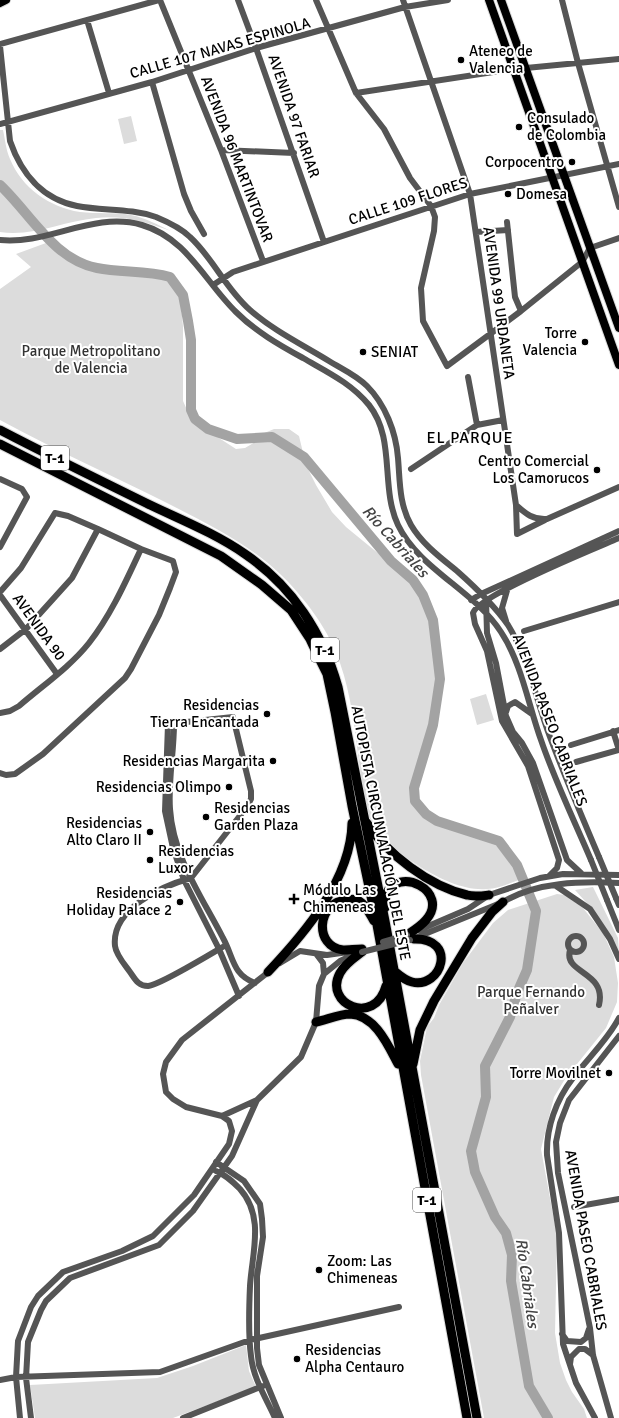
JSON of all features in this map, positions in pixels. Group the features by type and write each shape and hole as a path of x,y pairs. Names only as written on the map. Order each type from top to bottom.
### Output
{"highway":[{"name":"AUTOPISTA CIRCUNVALACIÓN DEL ESTE","path":"0,430 232,546 258,564 285,589 310,620 332,666 338,687 364,818 381,923 386,982 467,1418"},
{"name":"AUTOPISTA CIRCUNVALACIÓN DEL ESTE","path":"0,444 216,554 262,585 291,610 310,639 327,674 352,806 394,970 477,1418"},
{"path":"268,972 300,936 324,903 341,871 352,835 352,806"},
{"path":"364,818 382,844 398,858 429,878 443,886 468,896 488,895"},
{"path":"381,923 386,896 390,890 402,882 414,882 422,886 430,895 433,907 427,919 410,938"},
{"path":"362,950 342,950 327,941 322,922 327,909 336,902 343,900 358,901 381,923"},
{"path":"412,1071 420,1030 434,1001 472,938 492,912 503,902"},
{"path":"394,970 404,979 416,983 425,981 437,974 442,961 436,944 424,938 410,938"},
{"path":"362,950 340,973 337,986 342,1000 355,1008 371,1006 382,996 386,982"},
{"path":"316,1022 350,1014 365,1019 376,1026 403,1073"}],"main road":[{"path":"0,3 6,0"},
{"path":"489,0 619,365"},
{"path":"501,0 619,328"}],"street":[{"path":"0,45 160,0"},
{"name":"AVENIDA 96 MARTINTOVAR","path":"160,0 221,150 263,262"},
{"name":"AVENIDA 97 FARIAR","path":"238,0 294,153 324,242"},
{"path":"316,0 327,30 356,93 384,129 410,178 431,206 435,217 434,231 421,288 423,321 447,366 521,311 582,262 590,248 619,238"},
{"name":"AVENIDA 99 URDANETA","path":"403,0 470,194 516,504 518,534 547,519"},
{"name":"CALLE 107 NAVAS ESPINOLA","path":"0,124 152,82 256,48 327,30 405,7 448,0"},
{"path":"562,0 578,63 619,207"},
{"path":"87,20 109,93"},
{"name":"AVENIDA PASEO CABRIALES","path":"0,45 10,141 14,154 31,182 45,193 60,201 77,206 134,210 174,225 190,237 238,299 262,320 354,376 367,387 385,411 398,455 402,501 412,527 440,556 486,599 506,623 518,642 550,737 618,901"},
{"path":"526,68 619,59"},
{"path":"356,93 431,80 513,69"},
{"path":"152,82 184,194 191,211 204,234"},
{"path":"221,150 294,153"},
{"name":"CALLE 109 FLORES","path":"213,285 232,272 470,194 607,165 619,164"},
{"name":"AVENIDA PASEO CABRIALES","path":"0,240 26,240 80,226 111,222 126,222 158,231 186,253 229,305 256,329 283,347 341,380 356,391 371,408 380,426 386,447 388,490 398,526 409,543 486,613 510,645 520,672 541,742 619,930"},
{"path":"507,222 515,297 521,311"},
{"path":"476,232 508,230"},
{"path":"468,377 477,426"},
{"path":"411,469 477,426 503,420"},
{"path":"0,479 22,489 28,497 0,547"},
{"path":"516,504 524,513 537,519 547,519 619,487"},
{"path":"0,592 21,568 55,513 68,516 141,549 172,561 176,572 159,615 132,669 119,684 43,754 15,774 6,775 0,773"},
{"path":"0,649 26,629 72,578 98,529"},
{"path":"471,600 481,594 619,531"},
{"path":"549,876 557,868 559,860 528,766 502,721 487,651 475,624 473,613 478,605 486,599 508,587 619,538"},
{"path":"0,713 10,711 19,706 57,674 90,642 118,597 141,549"},
{"path":"506,623 502,608 508,587"},
{"name":"AVENIDA 90","path":"0,596 26,629 57,674"},
{"name":"AVENIDA PASEO CABRIALES","path":"486,599 487,634 496,663 506,716 513,732 522,743 533,763 567,860 581,873"},
{"path":"524,631 619,602"},
{"path":"506,716 508,706 515,702 532,715"},
{"path":"171,724 233,717 251,791 251,799 246,808 191,878 170,884 132,907 117,928 115,946 117,954 138,983 143,986 150,986 226,945"},
{"path":"171,724 170,809 177,845 191,878 242,977 255,984"},
{"path":"171,724 165,811 173,848 184,880 220,949 239,996"},
{"path":"571,745 616,731 619,750 576,762"},
{"path":"410,938 468,910 488,895 515,885 549,876 581,873 619,875"},
{"path":"20,1418 16,1377 18,1341 31,1307 48,1285 63,1272 122,1251 154,1236 194,1196 229,1144 232,1131 229,1121 222,1116 186,1108 166,1092 163,1074 166,1062 182,1040 255,984 268,972 296,953 306,951 317,954 338,954 362,950 410,938 503,902 516,894 544,887 590,882 619,883"},
{"path":"556,886 590,909 610,940 619,959"},
{"path":"324,974 340,961 362,950"},
{"path":"570,950 569,957 574,965 591,978 598,986 600,998 599,1005"},
{"path":"222,1116 257,1100 301,1057 316,1022 319,986 324,974 323,963 317,954"},
{"name":"AVENIDA PASEO CABRIALES","path":"595,1418 583,1400 570,1367 561,1333 559,1233 547,1155 547,1143 550,1124 563,1094 572,1079 607,1037 619,1018"},
{"name":"AVENIDA PASEO CABRIALES","path":"611,1418 593,1355 590,1328 558,1173 556,1142 560,1123 569,1100 619,1036"},
{"path":"31,1418 26,1378 28,1342 40,1310 56,1290 70,1278 159,1245 196,1207 232,1156 257,1100"},
{"path":"216,1162 244,1181 260,1204 262,1237 258,1276 257,1348 263,1386 275,1418"},
{"path":"211,1169 233,1181 245,1195 252,1208 256,1227 250,1286 250,1340 254,1371 281,1418"},
{"path":"574,1207 619,1199"},
{"path":"0,1380 16,1377 26,1378 160,1372 250,1340 399,1307"},
{"path":"561,1333 567,1341 581,1342 586,1338 590,1328"},
{"path":"570,1367 571,1357 579,1349 585,1349 593,1355"},
{"path":"183,1418 263,1386"}],"green space":[{"path":"131,116 137,141 124,144 118,119"},
{"path":"0,130 3,130 10,159 15,169 29,187 47,201 58,206 80,212 136,216 171,231 125,218 106,217 84,220 36,231 12,233 0,232"},
{"name":"Parque Metropolitano de Valencia","path":"46,243 80,264 131,272 154,272 168,277 180,295 183,326 183,401 188,412 202,427 236,449 245,448 257,441 262,434 274,429 289,429 299,436 306,465 332,512 346,527 412,581 430,611 439,656 437,714 414,781 413,794 421,812 438,825 502,843 524,878 492,889 479,889 462,886 445,880 422,868 392,847 379,834 373,826 365,807 355,729 340,663 330,639 315,615 289,583 268,563 228,535 0,420 0,289 31,267 16,254"},
{"path":"486,694 494,720 477,725 470,699"},
{"path":"593,887 618,938 619,953 593,910 575,890"},
{"name":"Parque Fernando Peñalver","path":"557,894 565,895 583,908 603,933 614,957 618,983 617,1002 606,1028 565,1079 554,1097 541,1149 557,1236 555,1333 560,1363 566,1380 572,1392 584,1409 587,1418 484,1418 421,1075 420,1061 427,1027 434,1018 439,1005 463,963 493,923 508,910"},
{"path":"246,1345 249,1371 256,1387 173,1418 35,1418 30,1385 157,1378 193,1366"}],"waterway":[{"name":"Río Cabriales","path":"0,185 55,246 68,256 82,263 106,270 152,273 170,277 183,295 188,321 191,340 191,410 195,419 208,429 237,439 272,437 304,457 391,561 413,580 423,595 433,620 440,679 433,725 414,788 415,801 426,814 437,821 499,841 517,865 536,911 527,970 517,993 510,1017 485,1066 486,1097 471,1151 475,1172 495,1217 506,1233 512,1255 511,1281 529,1386 548,1418"}],"place":[{"name":"Ateneo de Valencia","path":"461,60"},
{"name":"Consulado de Colombia","path":"519,127"},
{"name":"Corpocentro","path":"572,162"},
{"name":"Domesa","path":"508,194"},
{"name":"Torre Valencia","path":"585,342"},
{"name":"SENIAT","path":"363,352"},
{"name":"Centro Comercial Los Camorucos","path":"597,470"},
{"name":"Residencias Tierra Encantada","path":"267,714"},
{"name":"Residencias Margarita","path":"273,761"},
{"name":"Residencias Olimpo","path":"229,787"},
{"name":"Residencias Garden Plaza","path":"206,817"},
{"name":"Residencias Alto Claro II","path":"150,832"},
{"name":"Residencias Luxor","path":"150,860"},
{"name":"Módulo Las Chimeneas","path":"294,899"},
{"name":"Residencias Holiday Palace 2","path":"180,902"},
{"name":"Torre Movilnet","path":"609,1073"},
{"name":"Zoom: Las Chimeneas","path":"319,1270"},
{"name":"Residencias Alpha Centauro","path":"297,1359"}],"district":[{"name":"EL PARQUE","path":"470,437"}]}
